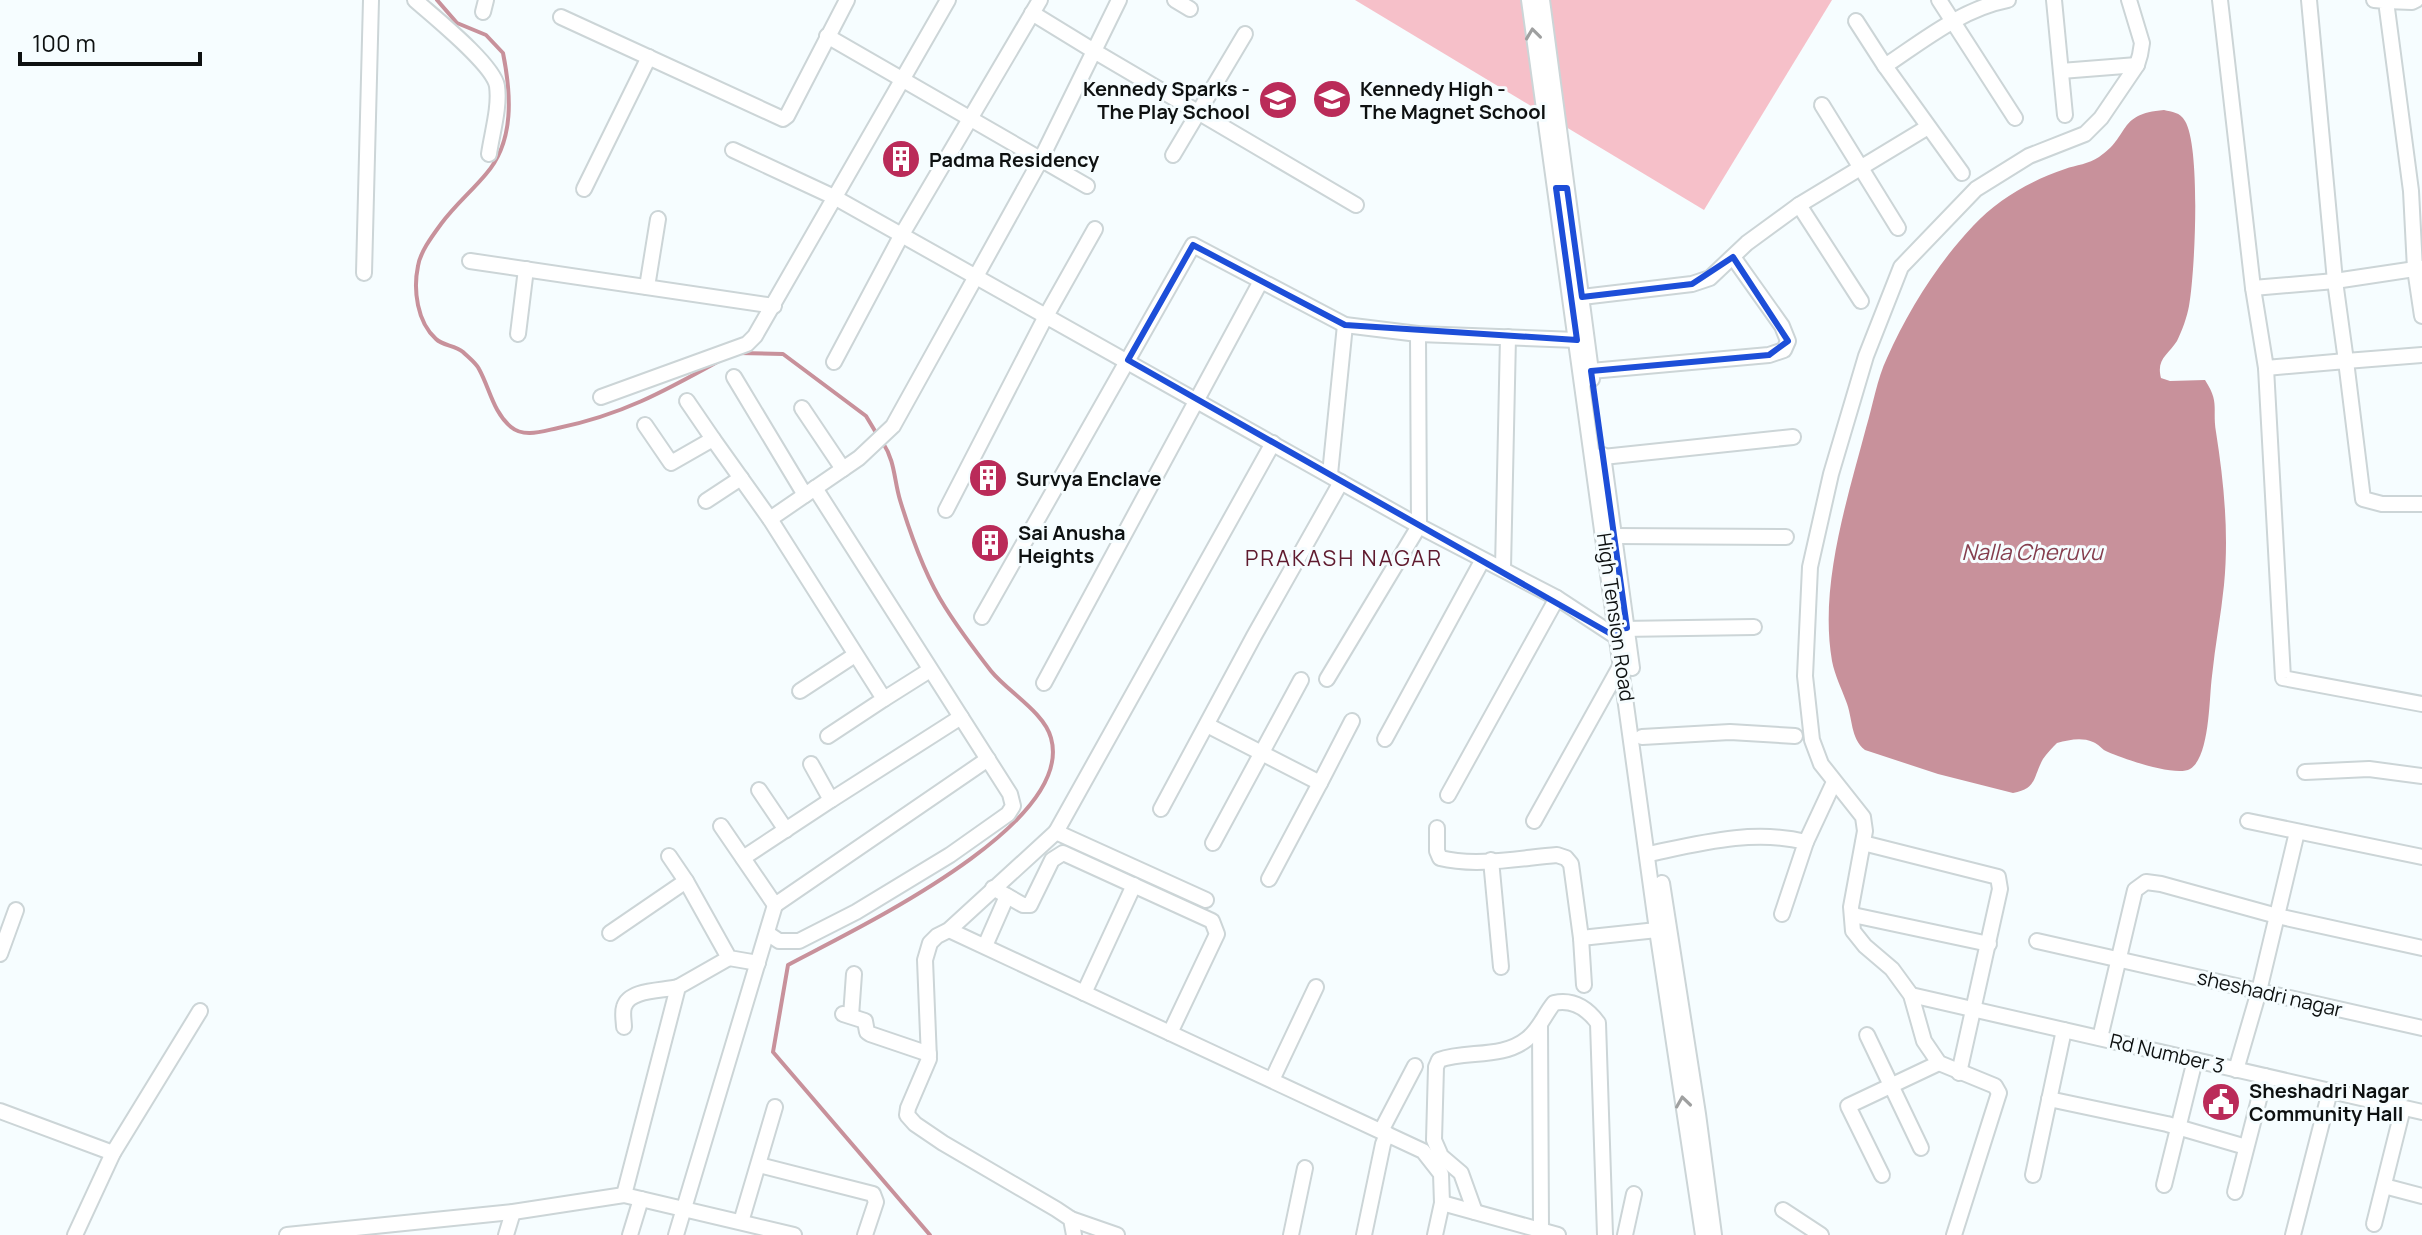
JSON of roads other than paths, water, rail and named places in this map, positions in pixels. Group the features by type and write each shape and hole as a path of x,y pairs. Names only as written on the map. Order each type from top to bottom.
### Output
{"street":[{"path":"364,273 371,0"},
{"path":"415,0 486,66 496,83 489,154"},
{"path":"601,397 747,344 755,336 948,0"},
{"path":"770,519 859,458 893,426 1040,161 1119,0"},
{"path":"1175,0 1190,9"},
{"name":"High Tension Road","path":"1529,0 1556,145"},
{"name":"High Tension Road","path":"1542,0 1577,340 1621,632 1642,737 1657,930 1703,1235"},
{"path":"1939,0 2015,118"},
{"path":"1885,66 1953,21 1984,5 2008,0"},
{"path":"2054,0 2065,115"},
{"path":"1954,1235 1999,1093 1995,1086 1939,1063 1924,1041 1911,995 1892,969 1853,931 1853,894 1865,831 1857,806 1821,764 1812,740 1806,688 1805,625 1810,567 1831,474 1866,356 1901,267 1976,189 2029,156 2085,134 2101,118 2137,65 2142,43 2129,0"},
{"path":"2220,0 2253,288 2266,368 2283,678 2422,704"},
{"path":"2309,0 2335,281 2363,499 2382,504 2422,504"},
{"path":"2374,0 2416,0"},
{"path":"561,17 783,119 845,1"},
{"path":"2386,1 2416,191 2422,316"},
{"path":"834,362 901,236 1036,7 1094,51 1356,205"},
{"path":"1856,21 1962,173"},
{"path":"1173,155 1245,34"},
{"path":"827,36 1087,186"},
{"path":"584,189 649,57"},
{"path":"2061,71 2137,65"},
{"path":"1822,105 1898,228"},
{"path":"1582,297 1692,284 1710,278 1747,243 1799,205 1928,127"},
{"path":"733,150 834,197 1482,561 1503,568 1621,632 1754,627"},
{"name":"High Tension Road","path":"1562,188 1582,297 1615,536 1622,662 1698,1114 1714,1235"},
{"path":"1799,205 1861,301"},
{"path":"647,287 658,219"},
{"path":"946,510 1046,316 1095,229"},
{"path":"982,617 1193,245 1345,325 1418,334 1577,340"},
{"path":"1591,371 1769,355 1784,350 1788,341 1782,326 1733,257"},
{"path":"470,261 774,306"},
{"path":"2253,288 2335,281 2418,268"},
{"path":"518,334 526,269"},
{"path":"1044,683 1261,281"},
{"path":"1161,809 1336,478 1345,325"},
{"path":"1327,679 1419,526 1418,334"},
{"path":"1503,568 1508,337"},
{"path":"2266,368 2422,355"},
{"path":"734,377 961,717 1010,794 1013,806 1008,814 950,855 856,912 799,941 779,941 767,933"},
{"path":"687,401 770,519 884,699"},
{"path":"802,408 843,469"},
{"path":"645,425 671,463 713,439"},
{"path":"1603,457 1793,437"},
{"path":"1117,1235 1071,1219 943,1143 907,1115 929,1054 925,960 930,943 937,936 949,930 1056,832 1273,443"},
{"path":"706,501 741,478"},
{"path":"1615,536 1786,537"},
{"path":"1385,739 1482,561"},
{"path":"1448,795 1557,598"},
{"path":"800,691 855,655"},
{"path":"1534,821 1622,662"},
{"path":"828,736 930,670"},
{"path":"1213,843 1301,680"},
{"path":"743,858 961,717"},
{"path":"1269,879 1352,721"},
{"path":"1207,725 1320,783"},
{"path":"1642,737 1730,732 1795,736"},
{"path":"676,1235 775,905 988,759"},
{"path":"811,764 831,800"},
{"path":"2305,772 2369,769 2422,776"},
{"path":"1782,914 1806,842 1834,782"},
{"path":"759,790 786,830"},
{"path":"2248,821 2422,857"},
{"path":"721,826 775,905"},
{"path":"1437,828 1440,858 1491,860 1557,855 1566,858 1571,864 1584,985"},
{"path":"1056,832 1206,900"},
{"path":"2236,1070 2259,991 2297,832"},
{"path":"1653,853 1754,835 1779,835 1806,842"},
{"path":"1863,843 1998,877 2000,889 1959,1073"},
{"path":"993,888 1023,905 1030,905 1052,860 1063,853 1212,921 1217,930 1170,1033"},
{"path":"669,856 729,958"},
{"path":"1491,860 1501,967"},
{"path":"610,933 686,881"},
{"path":"2100,1038 2135,890 2146,882 2277,916 2422,948"},
{"path":"1084,993 1134,885"},
{"path":"985,946 1007,896"},
{"path":"0,954 16,910"},
{"path":"1853,915 1989,944"},
{"path":"949,930 1423,1151 1441,1174 1442,1203 1435,1235"},
{"path":"1581,938 1657,930"},
{"name":"sheshadri nagar","path":"2037,941 2422,1028"},
{"path":"624,1027 624,1006 646,992 678,987 729,958 758,963"},
{"path":"854,974 847,1015 865,1021 870,1034 929,1054"},
{"path":"624,1195 678,987"},
{"path":"1272,1080 1316,987"},
{"name":"Rd Number 3","path":"1911,995 2422,1112"},
{"path":"1475,1212 1461,1173 1441,1156 1434,1140 1436,1067 1439,1060 1447,1057 1490,1054 1525,1041 1554,1003 1564,1001 1590,1012 1598,1023 1605,1235"},
{"path":"75,1235 113,1153 200,1011"},
{"path":"1540,1025 1541,1230"},
{"path":"2033,1175 2064,1030"},
{"path":"1867,1035 1921,1148"},
{"path":"2164,1185 2195,1060"},
{"path":"1882,1175 1848,1106 1939,1063"},
{"path":"1364,1235 1384,1133 1415,1066"},
{"path":"2235,1192 2265,1076"},
{"path":"2293,1235 2330,1091"},
{"path":"2049,1099 2246,1147"},
{"path":"741,1222 775,1107"},
{"path":"2374,1224 2403,1108"},
{"path":"0,1111 113,1153"},
{"path":"759,1165 873,1194 876,1202 865,1235"},
{"path":"1291,1235 1305,1168"},
{"path":"2384,1186 2422,1196"},
{"path":"1625,1235 1634,1194"},
{"path":"287,1235 513,1212 624,1195 794,1235"},
{"path":"630,1235 641,1199"},
{"path":"1442,1203 1558,1235"},
{"path":"1783,1210 1821,1235"},
{"path":"506,1235 513,1212"},
{"path":"1071,1219 1074,1235"}],"water":[{"name":"Nalla Cheruvu","path":"2164,110 2181,116 2190,135 2195,211 2188,310 2177,341 2161,362 2160,372 2161,378 2170,381 2205,380 2210,388 2214,400 2225,508 2224,585 2205,740 2197,762 2190,769 2174,771 2126,759 2088,740 2066,741 2057,743 2046,755 2026,789 2013,793 1938,774 1865,750 1854,734 1833,666 1829,603 1843,514 1887,358 1904,323 1936,272 1983,216 2027,185 2099,157 2138,116"}],"waterway":[{"path":"437,0 457,23 486,35 503,53 509,100 506,132 495,161 441,224 419,261 416,295 424,324 430,332 474,362 505,421 516,430 528,433 581,423 622,409 719,361"},
{"path":"738,353 783,354 866,416 878,436"},
{"path":"883,443 914,542 938,595 991,671 1033,711 1051,738 1049,772 1029,806 995,840 905,901 788,965 773,1052 930,1235"}],"place":[{"name":"Kennedy High - The Magnet School","path":"1332,99"},
{"name":"Kennedy Sparks - The Play School","path":"1278,100"},
{"name":"Padma Residency","path":"901,159"},
{"name":"Survya Enclave","path":"988,478"},
{"name":"Sai Anusha Heights","path":"990,543"},
{"name":"Sheshadri Nagar Community Hall","path":"2221,1102"}],"district":[{"name":"PRAKASH NAGAR","path":"1344,558"}]}
